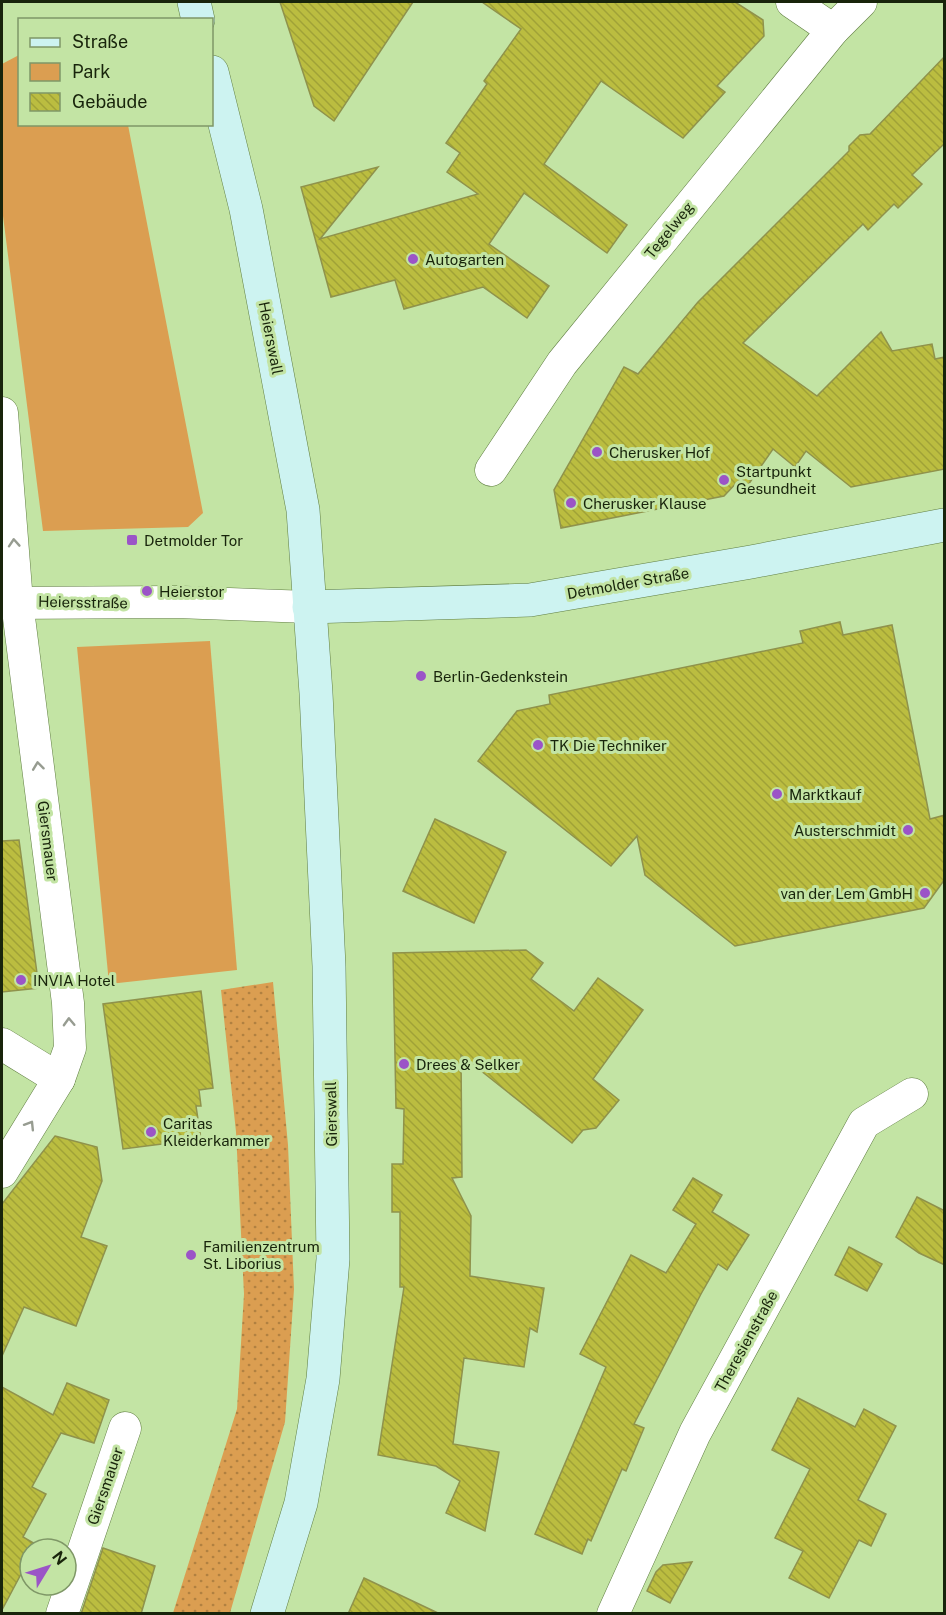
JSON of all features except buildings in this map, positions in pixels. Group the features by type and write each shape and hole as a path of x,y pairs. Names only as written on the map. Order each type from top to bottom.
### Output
{"main road":[{"path":"194,2 198,18"},
{"name":"Heierswall","path":"213,76 246,209 294,456 303,510 309,607"},
{"name":"Detmolder Straße","path":"309,607 530,600 742,564 945,525"},
{"name":"Gierswall","path":"267,1614 302,1503 322,1379 333,1259 329,966 316,693 309,607"}],"street":[{"path":"792,2 833,30"},
{"name":"Tegelweg","path":"491,470 562,363 833,30 861,2"},
{"name":"Giersmauer","path":"2,413 9,602 68,1003 70,1048 59,1079 2,1172"},
{"name":"Heiersstraße","path":"9,602 177,602 309,607"},
{"path":"2,1044 59,1079"},
{"name":"Theresienstraße","path":"614,1614 696,1434 864,1123 912,1094"},
{"name":"Giersmauer","path":"62,1614 125,1428"}],"green space":[{"path":"18,56 18,126 128,126 203,513 188,527 43,531 2,208 2,64"},
{"path":"210,641 237,970 109,984 77,647"},
{"path":"273,982 288,1145 294,1289 285,1422 230,1613 173,1613 237,1409 244,1294 236,1132 221,990"}],"place":[{"name":"Autogarten","path":"413,259"},
{"name":"Cherusker Hof","path":"597,452"},
{"name":"Startpunkt Gesundheit","path":"724,480"},
{"name":"Cherusker Klause","path":"571,503"},
{"name":"Detmolder Tor","path":"132,540"},
{"name":"Heierstor","path":"147,591"},
{"name":"Berlin-Gedenkstein","path":"421,676"},
{"name":"TK Die Techniker","path":"538,745"},
{"name":"Marktkauf","path":"777,794"},
{"name":"Austerschmidt","path":"908,830"},
{"name":"van der Lem GmbH","path":"925,893"},
{"name":"INVIA Hotel","path":"21,980"},
{"name":"Drees & Selker","path":"404,1064"},
{"name":"Caritas Kleiderkammer","path":"151,1132"},
{"name":"Familienzentrum St. Liborius","path":"191,1255"}]}
